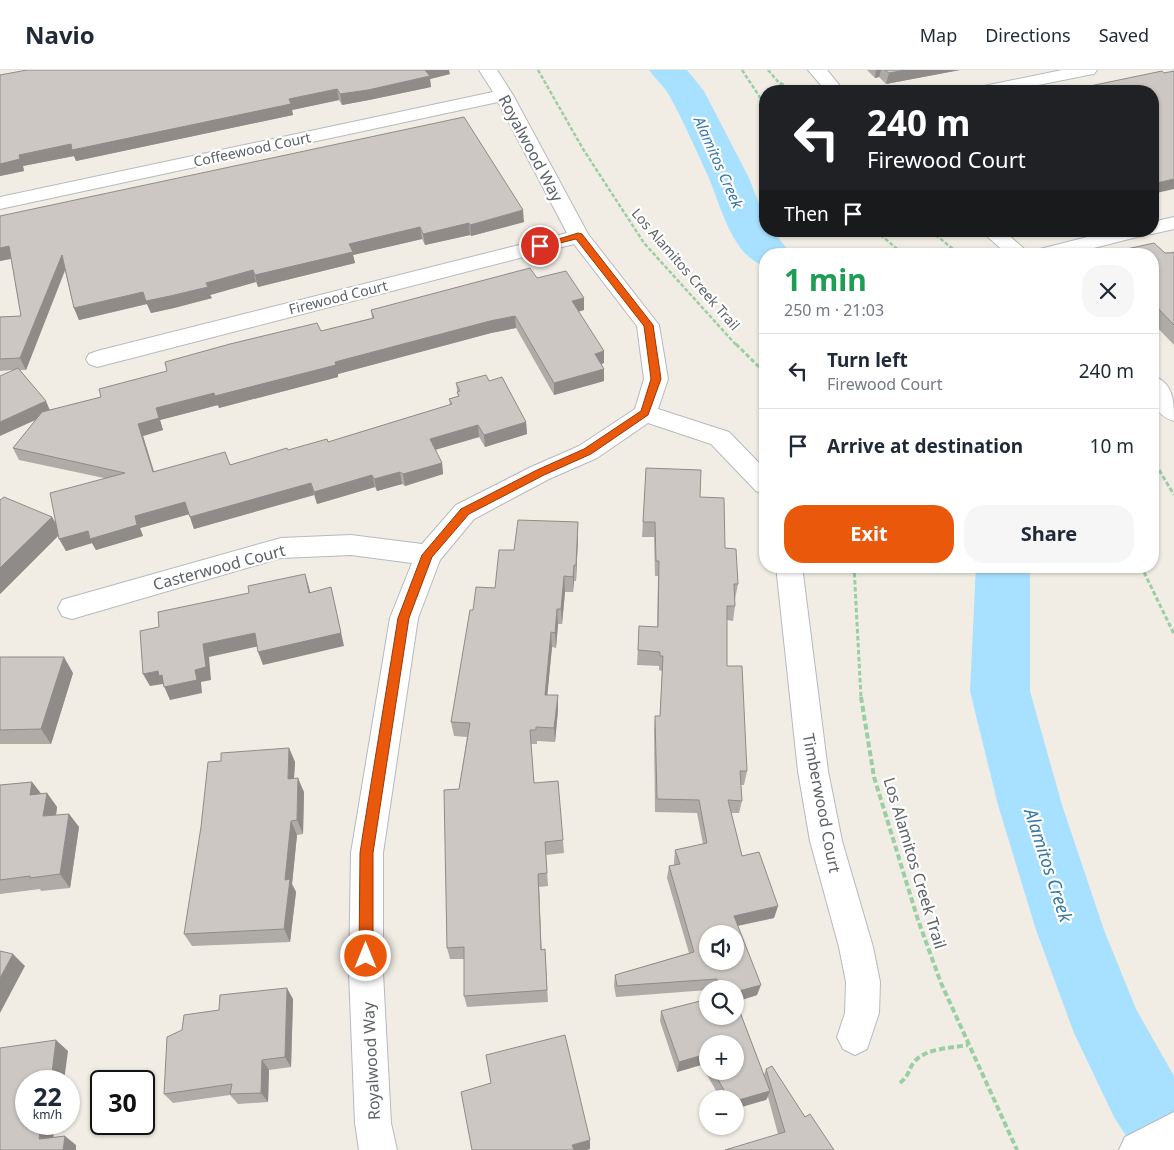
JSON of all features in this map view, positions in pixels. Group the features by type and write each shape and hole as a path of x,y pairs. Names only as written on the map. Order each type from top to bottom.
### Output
{"street":[{"name":"Royalwood Way","path":"378,1150 373,1123 366,973 367,853 404,618 428,555 465,512 540,473 588,452 645,413 656,379 648,325 578,236 504,95 488,70"},
{"path":"817,70 831,85"},
{"path":"1014,85 1088,70"},
{"name":"Coffeewood Court","path":"0,203 504,95"},
{"path":"1159,226 1174,223"},
{"name":"Firewood Court","path":"97,358 578,236"},
{"path":"999,237 1012,248"},
{"path":"1068,248 1113,237"},
{"path":"1159,394 1174,414"},
{"path":"645,413 720,438 759,479"},
{"name":"Casterwood Court","path":"72,608 281,548 351,545 428,555"},
{"name":"Timberwood Court","path":"790,573 813,771 826,841 856,947 863,982 862,1013 855,1037"},
{"path":"1138,1150 1174,1130"}],"path":[{"name":"Los Alamitos Creek Trail","path":"538,70 583,149 627,219 644,242 759,368"},
{"path":"742,70 759,96"},
{"path":"768,70 779,83 784,85"},
{"path":"883,237 896,248"},
{"path":"938,237 952,248"},
{"path":"1159,470 1174,495"},
{"name":"Los Alamitos Creek Trail","path":"854,573 862,709 874,777 918,920 941,983 1017,1150"},
{"path":"1144,573 1174,634"},
{"path":"900,1083 910,1076 915,1060 925,1054 968,1045"}],"building":[{"path":"27,70 425,70 430,76 368,90 340,94 337,89 289,99 291,104 72,150 71,144 19,155 20,159 0,164 0,75"},
{"path":"885,70 906,70 889,73"},
{"path":"1162,71 1164,73 1174,71 1174,179 1159,182 1159,85 1095,85"},
{"path":"464,117 523,210 470,225 469,223 423,234 420,227 349,244 353,252 255,275 253,270 206,283 208,287 146,301 143,292 74,308 62,255 20,358 0,359 0,317 21,316 9,246 0,248 0,216"},
{"path":"1154,243 1165,253 1174,252 1174,325 1159,309 1159,248 1131,248"},
{"path":"530,268 537,278 566,271 584,298 572,301 604,351 595,354 604,369 554,383 515,316 335,362 336,365 215,396 214,393 156,408 159,418 138,424 153,472 225,452 230,465 287,448 288,450 327,439 328,442 452,404 449,399 459,396 457,392 460,391 456,383 486,375 489,381 502,377 526,422 484,435 478,425 430,439 442,463 403,474 400,472 374,479 372,475 314,492 311,483 190,517 185,502 135,516 137,525 90,539 88,531 59,539 50,493 125,473 13,448 42,412 101,397 99,389 167,371 165,362 317,323 321,331 374,318 371,310"},
{"path":"18,368 46,401 0,422 0,376"},
{"path":"646,468 701,470 700,497 724,498 725,548 736,549 738,584 734,584 735,606 727,606 727,666 742,666 747,771 740,771 742,801 728,800 742,856 759,852 778,906 734,916 738,925 699,925 699,970 744,970 744,942 761,985 744,990 744,980 717,979 617,986 615,975 694,952 669,866 680,864 675,850 707,843 699,800 657,799 655,716 660,716 663,656 660,656 660,652 638,650 639,626 658,627 659,561 656,561 655,522 643,522"},
{"path":"4,497 52,517 0,568 0,500"},
{"path":"518,520 578,522 576,565 574,565 573,577 564,576 561,609 557,609 555,633 551,632 545,695 558,695 554,728 536,727 536,730 530,730 534,783 558,781 563,840 545,842 547,873 538,874 541,950 545,949 547,990 464,996 464,947 447,948 444,790 459,789 470,723 451,722 470,610 473,610 476,587 495,588 499,550 514,550"},
{"path":"305,574 309,593 331,587 341,633 258,652 255,633 203,644 206,667 195,670 197,680 164,687 162,675 159,676 158,671 143,674 140,631 159,627 158,612 249,593 248,586"},
{"path":"0,657 64,657 41,729 0,730"},
{"path":"289,748 288,779 298,778 297,820 291,821 285,880 290,879 284,929 184,934 201,827 208,762 221,761 221,753"},
{"path":"32,782 30,795 47,793 43,816 69,814 60,874 0,880 0,785"},
{"path":"0,951 13,954 0,978"},
{"path":"287,988 285,1057 262,1060 261,1093 230,1094 232,1084 164,1094 167,1037 182,1030 184,1015 219,1010 220,995"},
{"path":"699,1001 699,1025 744,1025 744,1023 770,1091 744,1098 744,1090 724,1090 718,1080 744,1080 744,1035 699,1035 699,1056 679,1062 661,1011"},
{"path":"565,1035 590,1140 572,1145 574,1150 472,1150 461,1092 491,1083 486,1055"},
{"path":"56,1040 52,1070 15,1070 15,1135 40,1135 39,1139 65,1136 63,1150 0,1150 0,1048"},
{"path":"772,1066 805,1117 810,1114 834,1150 725,1150 785,1132 766,1069"}],"waterway":[{"name":"Alamitos Creek","path":"667,70 686,91 729,178 743,217 764,248"},
{"name":"Alamitos Creek","path":"1003,573 1000,691 1030,805 1070,930 1110,1033 1140,1091 1174,1142"}],"route":[{"path":"366,956 367,853 370,833 404,618 428,555 465,512 540,473 588,452 645,413 656,379 648,325 578,236 540,246"}]}
